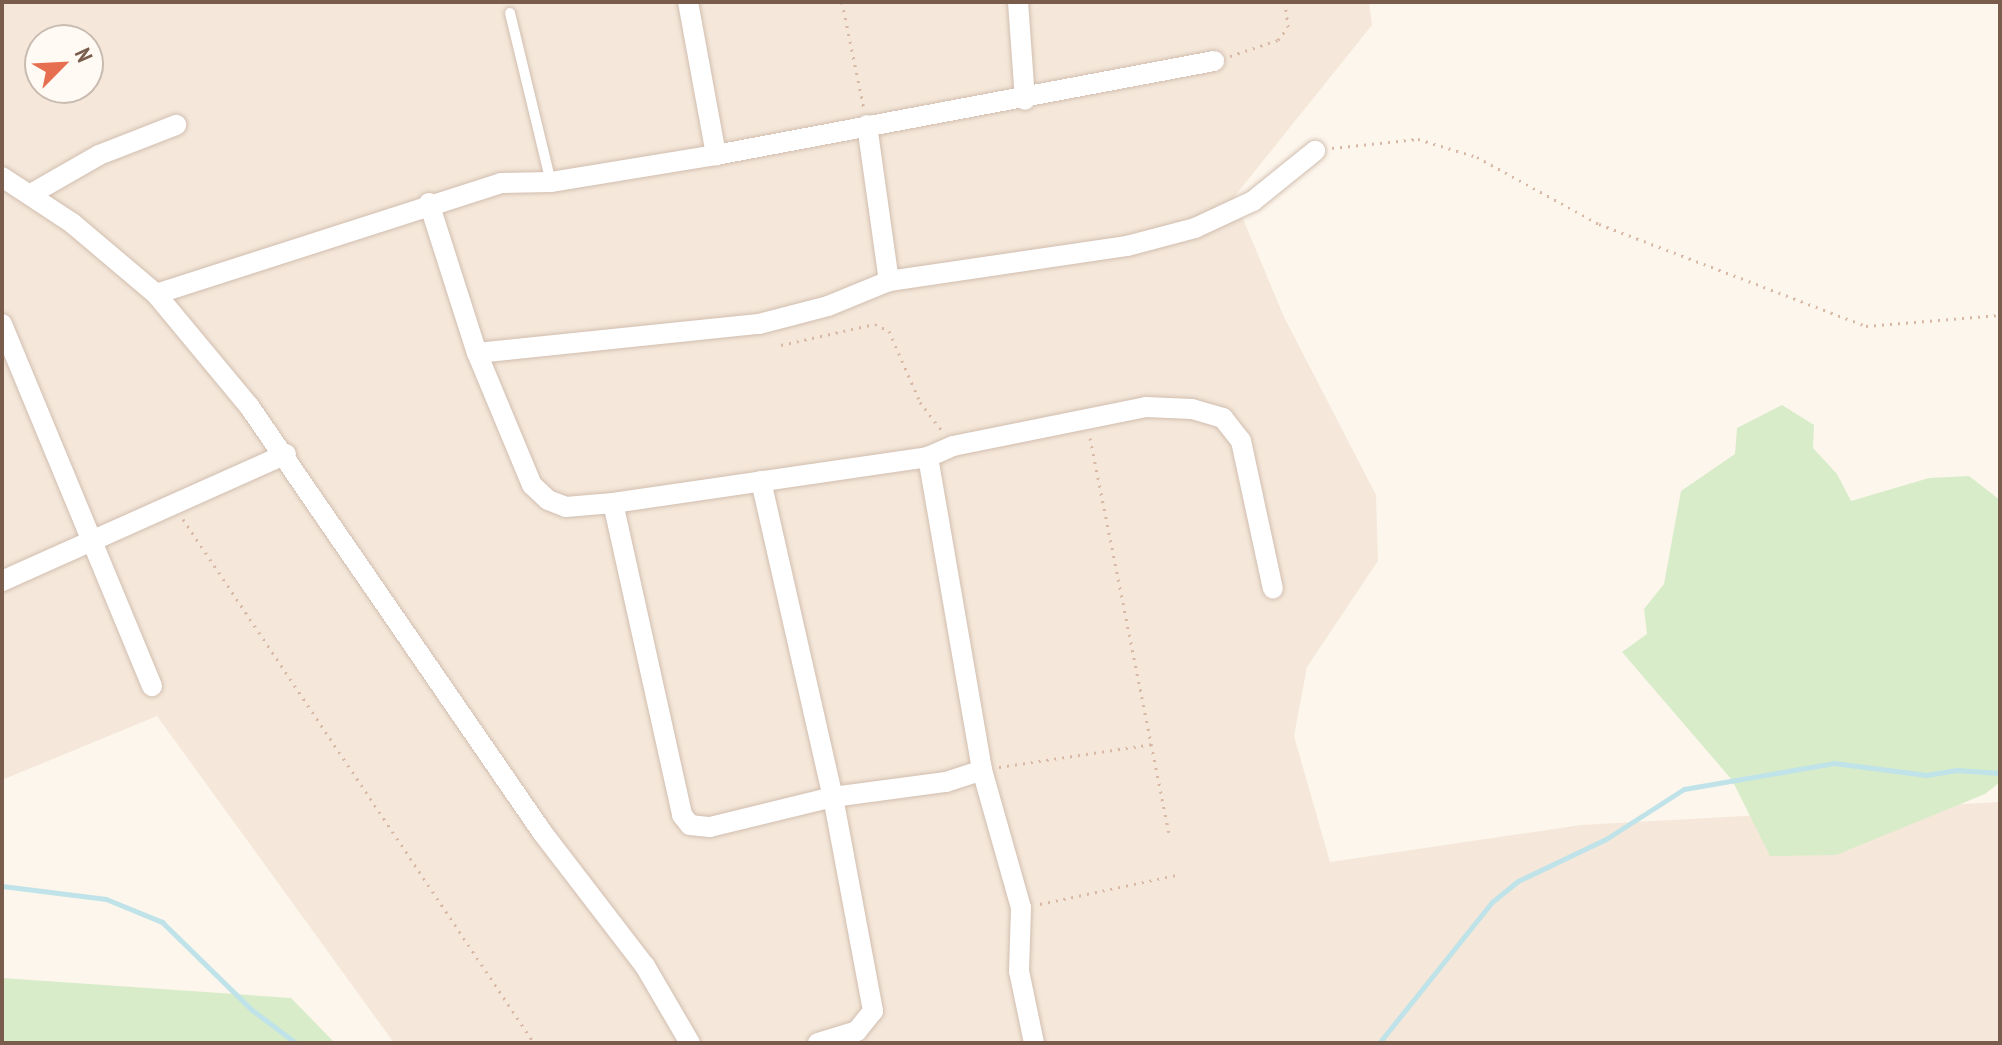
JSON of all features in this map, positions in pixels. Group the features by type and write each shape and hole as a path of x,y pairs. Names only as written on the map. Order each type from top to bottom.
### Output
{"street":[{"path":"688,2 716,155"},
{"path":"1018,2 1025,100"},
{"path":"156,294 429,203 501,183 551,182 716,155 867,125 1025,100 1214,61"},
{"path":"31,194 99,155 176,125"},
{"path":"867,125 889,281"},
{"path":"477,353 689,335 759,324 828,306 889,281 1093,252 1195,228 1267,193 1315,151"},
{"path":"2,177 31,194 156,294 286,454 542,832 645,966 690,1043"},
{"path":"429,203 477,353 532,485 548,500 566,507 613,503 928,457 953,446 1146,407 1192,409 1223,418 1241,441 1251,468 1273,589"},
{"path":"2,324 95,542 152,686"},
{"path":"2,581 286,454"},
{"path":"928,457 982,770 1021,908 1019,971 1034,1043"},
{"path":"761,481 833,797 873,1011 857,1031 818,1043"},
{"path":"613,503 682,815 690,825 710,827 833,797 946,782 982,770"}],"lane":[{"path":"510,13 551,182"}],"path":[{"path":"842,2 867,125"},
{"path":"1214,61 1278,40 1288,27 1285,2"},
{"path":"1315,151 1364,141 1418,139 1477,157 1599,224 1866,326 2000,315"},
{"path":"781,345 875,324 889,331 920,402 953,446"},
{"path":"1086,419 1169,832"},
{"path":"175,506 534,1043"},
{"path":"982,770 1153,744"},
{"path":"1021,908 1177,875"}],"shaded area":[{"path":"2,2 1369,2 1372,25 1234,197 1284,317 1376,495 1378,561 1307,667 1294,736 1330,862 1581,825 2000,802 2000,1043 394,1043 157,716 2,780"}],"green space":[{"path":"1782,405 1814,425 1813,448 1837,474 1851,501 1929,478 1969,476 2000,500 2000,782 1985,794 1836,855 1770,856 1732,780 1622,652 1647,634 1644,609 1664,584 1681,491 1735,454 1737,428"},
{"path":"2,978 291,998 335,1043 2,1043"}],"waterway":[{"path":"1379,1043 1492,902 1518,881 1606,839 1684,789 1834,763 1926,775 1956,770 2000,773"},
{"path":"2,886 106,899 162,922 252,1010 296,1043"}]}
